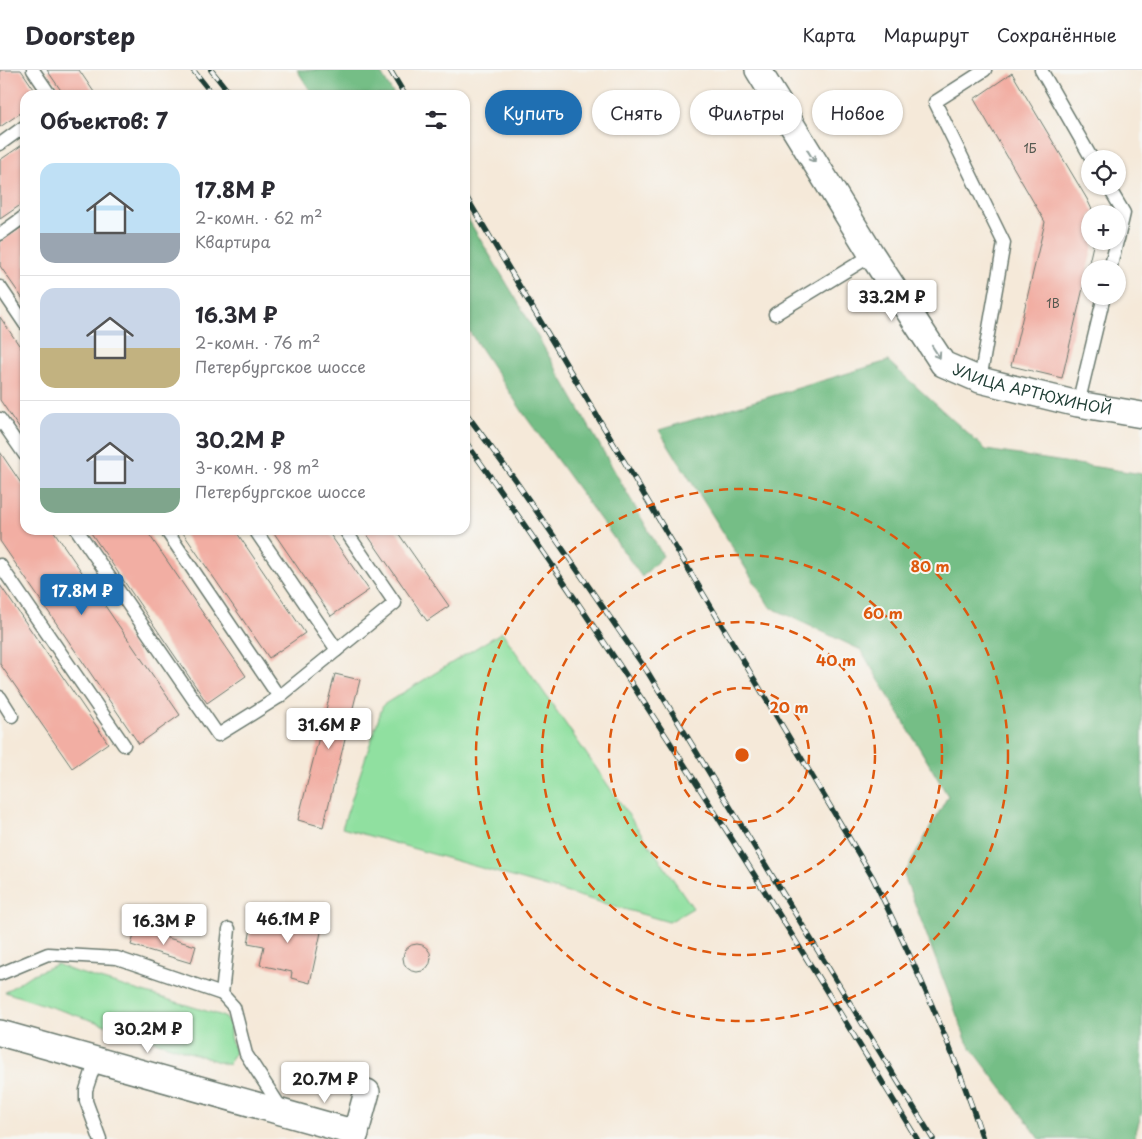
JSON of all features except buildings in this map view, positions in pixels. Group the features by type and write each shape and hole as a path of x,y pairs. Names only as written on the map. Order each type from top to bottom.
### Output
{"street":[{"name":"УЛИЦА АРТЮХИНОЙ","path":"758,70 872,255 943,364 980,380 1078,404 1142,415"},
{"path":"0,1033 284,1113 355,1136 367,1092"}],"lane":[{"path":"33,70 47,90"},
{"path":"1041,70 1087,150"},
{"path":"980,380 1004,243 935,102 981,71"},
{"path":"0,144 20,130"},
{"path":"0,234 20,220"},
{"path":"775,314 872,255"},
{"path":"0,287 20,317"},
{"path":"1078,404 1102,305"},
{"path":"0,419 20,448"},
{"path":"80,535 218,735 280,697 395,603 348,535"},
{"path":"169,535 280,697"},
{"path":"258,535 337,650"},
{"path":"0,565 124,745"},
{"path":"0,697 12,716"},
{"path":"222,994 229,930"},
{"path":"0,974 48,954 117,958 222,994 234,1007 246,1054 284,1113"},
{"path":"96,1060 86,1090 86,1101 100,1139"}],"green space":[{"path":"297,70 379,70 391,90 310,90"},
{"path":"470,222 518,302 663,556 642,577 526,417 470,333"},
{"path":"888,361 986,450 1142,474 1142,1112 1134,1139 1040,1139 967,1042 904,875 948,796 861,650 770,607 659,430"},
{"path":"502,632 693,908 669,922 342,828 383,705"},
{"path":"57,964 73,971 223,1016 230,1024 230,1037 235,1052 228,1065 5,992 31,975"}],"railway":[{"path":"193,70 209,90"},
{"path":"211,70 227,90"},
{"path":"390,70 402,90"},
{"path":"470,203 873,878 932,1007 972,1105 983,1139"},
{"path":"470,419 515,480 647,671 933,1139"},
{"path":"470,448 584,612 698,786 917,1139"}]}
